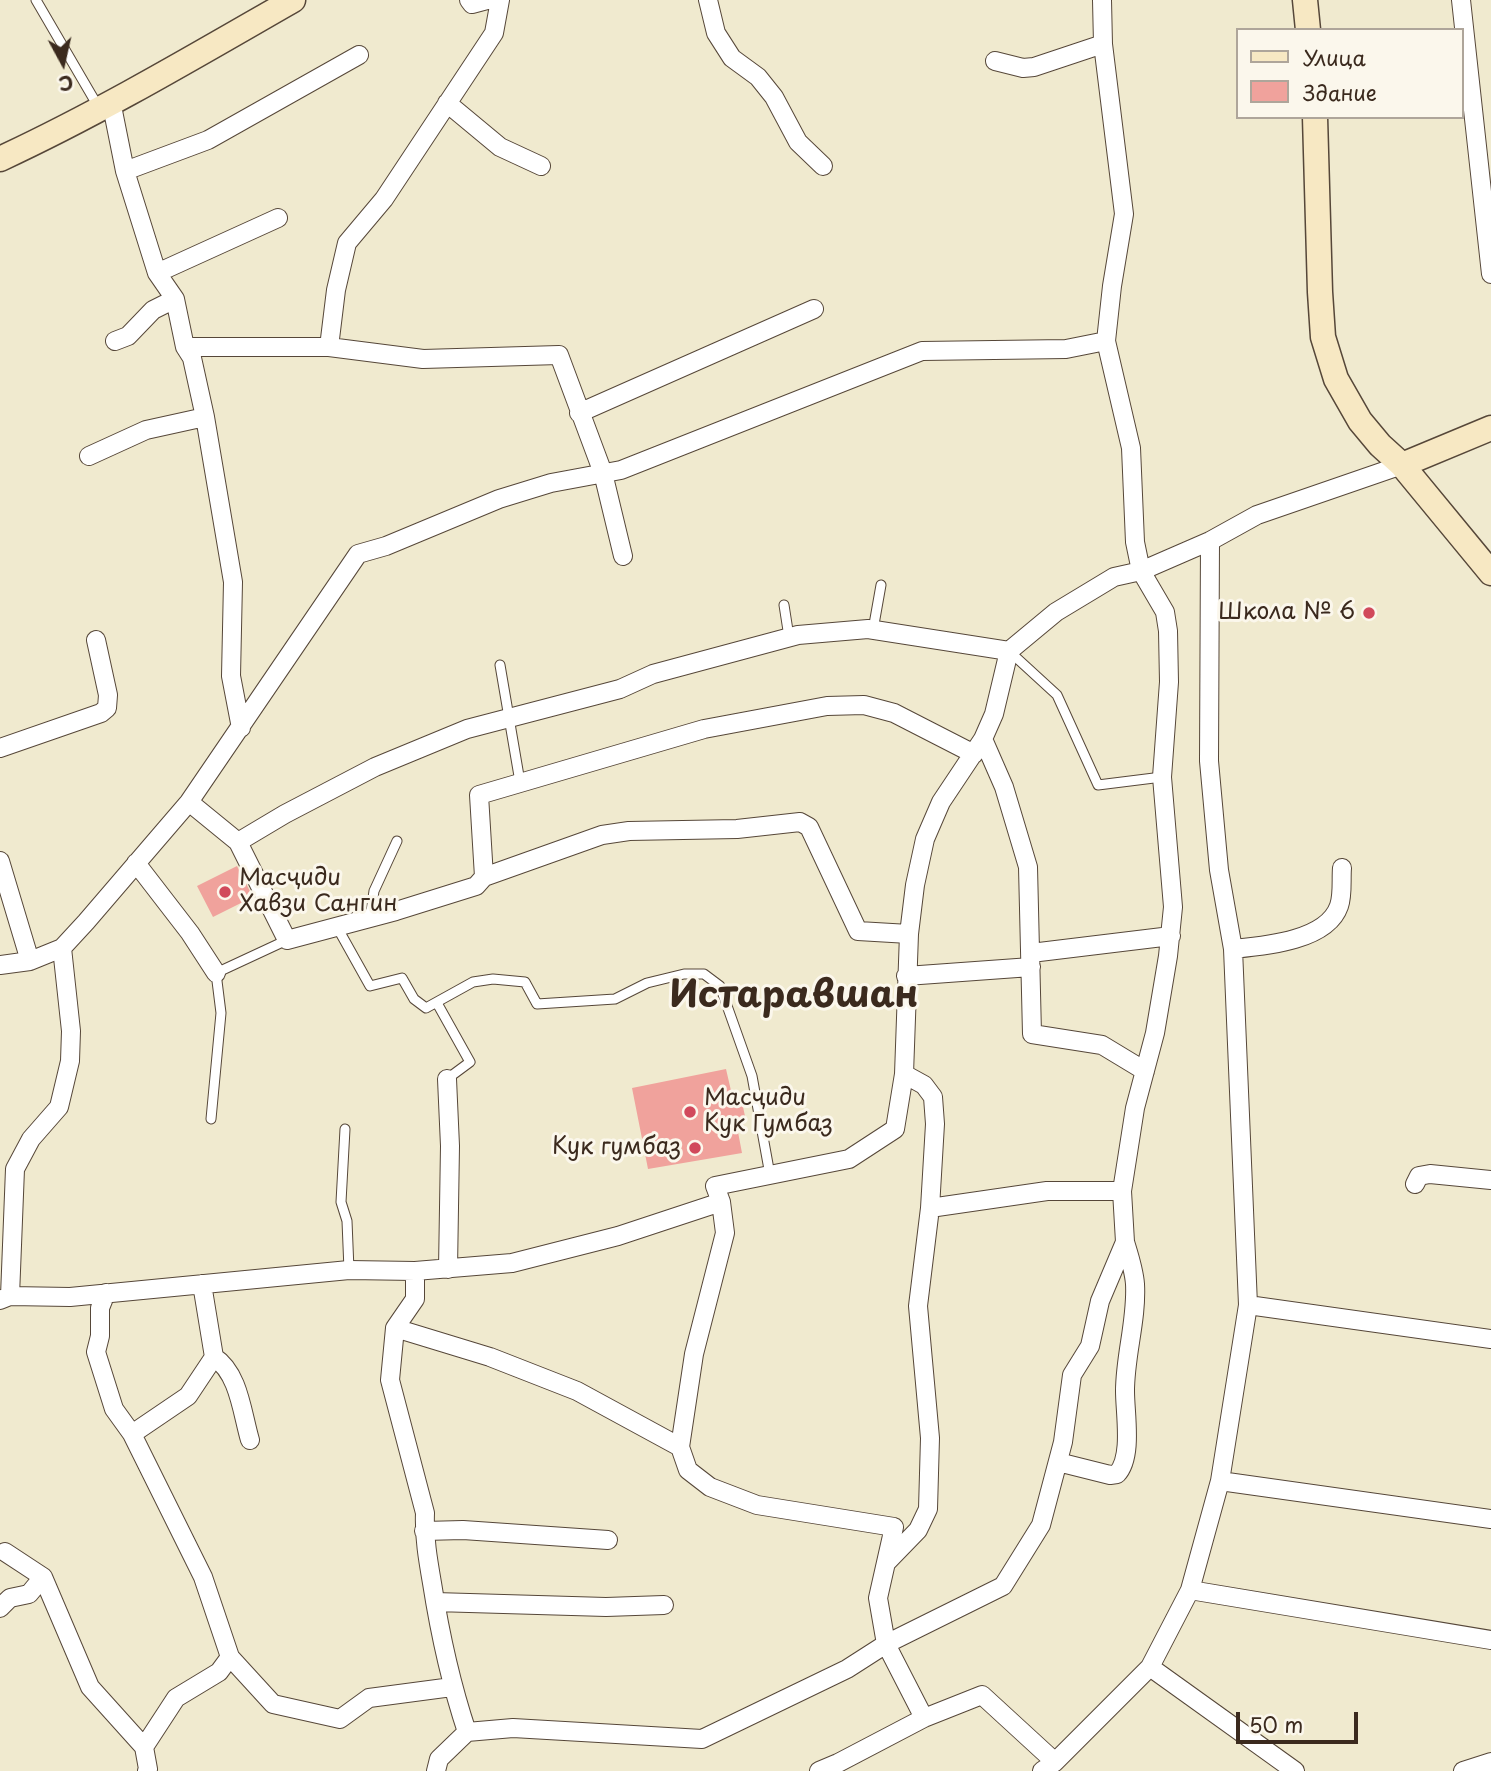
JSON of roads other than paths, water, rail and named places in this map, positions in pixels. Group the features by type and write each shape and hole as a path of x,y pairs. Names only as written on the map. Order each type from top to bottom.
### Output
{"main road":[{"path":"1305,0 1308,28"},
{"path":"0,159 76,124 283,3"},
{"path":"1315,119 1320,292 1324,337 1336,379 1360,421 1402,465 1491,573"},
{"path":"1402,465 1491,428"}],"street":[{"path":"469,0 472,4 487,0"},
{"path":"329,347 336,290 347,243 384,199 494,33 500,0"},
{"path":"708,0 716,33 732,58 758,77 774,97 799,142 823,166"},
{"path":"1058,1462 1110,1475 1117,1474 1124,1467 1127,1436 1125,1389 1135,1305 1135,1281 1125,1242 1122,1191 1135,1108 1155,1033 1171,936 1173,907 1162,778 1169,682 1168,631 1165,612 1141,571 1135,542 1131,448 1106,341 1124,214 1103,44 1102,0"},
{"path":"1461,0 1491,274"},
{"path":"995,61 1023,68 1034,67 1103,44"},
{"path":"125,171 208,140 359,55"},
{"path":"447,103 500,147 541,166"},
{"path":"105,105 157,273 175,299 185,347 192,358 205,417 233,582 231,676 241,728"},
{"path":"157,273 278,218"},
{"path":"115,341 128,336 153,310 175,299"},
{"path":"579,413 814,309"},
{"path":"0,965 30,961 62,948 190,802 358,554 386,546 499,499 551,483 621,470 922,351 1066,349 1106,341"},
{"path":"185,347 329,347 423,359 559,355 603,473 623,556"},
{"path":"89,456 146,430 205,417"},
{"path":"924,1717 886,1644 878,1598 894,1527 757,1505 710,1487 688,1470 680,1447 694,1354 725,1233 721,1202 715,1186 849,1158 895,1129 904,1074 909,934 915,885 925,839 942,802 979,747 994,714 1009,651 1056,612 1114,578 1141,571 1210,541 1257,515 1402,465"},
{"path":"819,1771 924,1717 982,1695 1049,1767 1150,1667 1190,1590 1220,1481 1248,1305 1233,948 1219,870 1209,761 1210,541"},
{"path":"238,842 375,767 467,729 620,689 653,674 789,637 873,630 1009,651"},
{"path":"0,748 101,713 107,708 108,695 96,640"},
{"path":"484,877 479,795 704,729 827,706 864,705 894,713 979,747 1004,787 1028,867 1032,1034 1102,1045 1145,1071"},
{"path":"190,802 238,842 288,940 476,886 484,877 602,835 629,831 737,828 800,822 809,827 858,931 909,934"},
{"path":"0,861 30,961"},
{"path":"136,863 190,933 216,973"},
{"path":"1233,948 1274,944 1302,936 1326,924 1339,906 1342,868"},
{"path":"906,976 1031,960 1171,936"},
{"path":"62,948 71,1031 70,1061 59,1107 31,1139 15,1170 5,1298 70,1297 349,1270 415,1271 512,1263 618,1236 721,1202"},
{"path":"886,1563 918,1530 928,1509 930,1438 918,1306 930,1208 935,1124 933,1097 924,1085 904,1074"},
{"path":"447,1080 450,1146 448,1269"},
{"path":"1415,1184 1419,1176 1430,1174 1491,1180"},
{"path":"930,1208 1047,1191 1122,1191"},
{"path":"436,1771 439,1759 467,1732 513,1728 702,1739 847,1670 886,1644 1003,1587 1041,1525 1063,1442 1072,1375 1090,1346 1100,1301 1125,1242"},
{"path":"415,1271 415,1299 395,1328 390,1380 425,1513 424,1531 435,1602 452,1687 467,1732"},
{"path":"132,1434 188,1396 214,1357 202,1284"},
{"path":"106,1293 100,1308 100,1336 96,1352 114,1409 132,1434 203,1577 230,1657 272,1704 340,1719 369,1698 452,1687"},
{"path":"1248,1305 1491,1339"},
{"path":"395,1328 490,1357 577,1391 680,1447"},
{"path":"214,1357 223,1363 231,1378 250,1440"},
{"path":"1220,1481 1491,1519"},
{"path":"424,1531 463,1530 608,1540"},
{"path":"5,1552 43,1577 90,1687 144,1747 147,1771"},
{"path":"0,1608 10,1598 29,1594 43,1577"},
{"path":"1190,1590 1491,1640"},
{"path":"435,1602 606,1607 664,1605"},
{"path":"144,1747 176,1698 219,1672 230,1657"},
{"path":"1150,1667 1295,1771"},
{"path":"1463,1771 1491,1762"}],"lane":[{"path":"36,0 105,105"},
{"path":"873,630 881,585"},
{"path":"784,605 789,637"},
{"path":"1009,651 1057,695 1098,785 1162,778"},
{"path":"500,665 520,782"},
{"path":"370,918 374,891 397,841"},
{"path":"337,927 370,986 402,978 414,999 426,1008 473,982 493,979 525,982 537,1004 615,999 646,983 684,974 704,974 720,986 752,1076 771,1174"},
{"path":"211,1119 221,1013 216,973 288,940"},
{"path":"437,1003 470,1062 447,1080"},
{"path":"345,1129 341,1202 347,1222 349,1270"}],"place":[{"name":"Школа № 6","path":"1369,613"},
{"name":"Масҷиди Хавзи Сангин","path":"225,892"},
{"name":"Масҷиди Кук Гумбаз","path":"690,1112"},
{"name":"Кук гумбаз","path":"695,1148"}],"district":[{"name":"Истаравшан","path":"794,997"}]}
